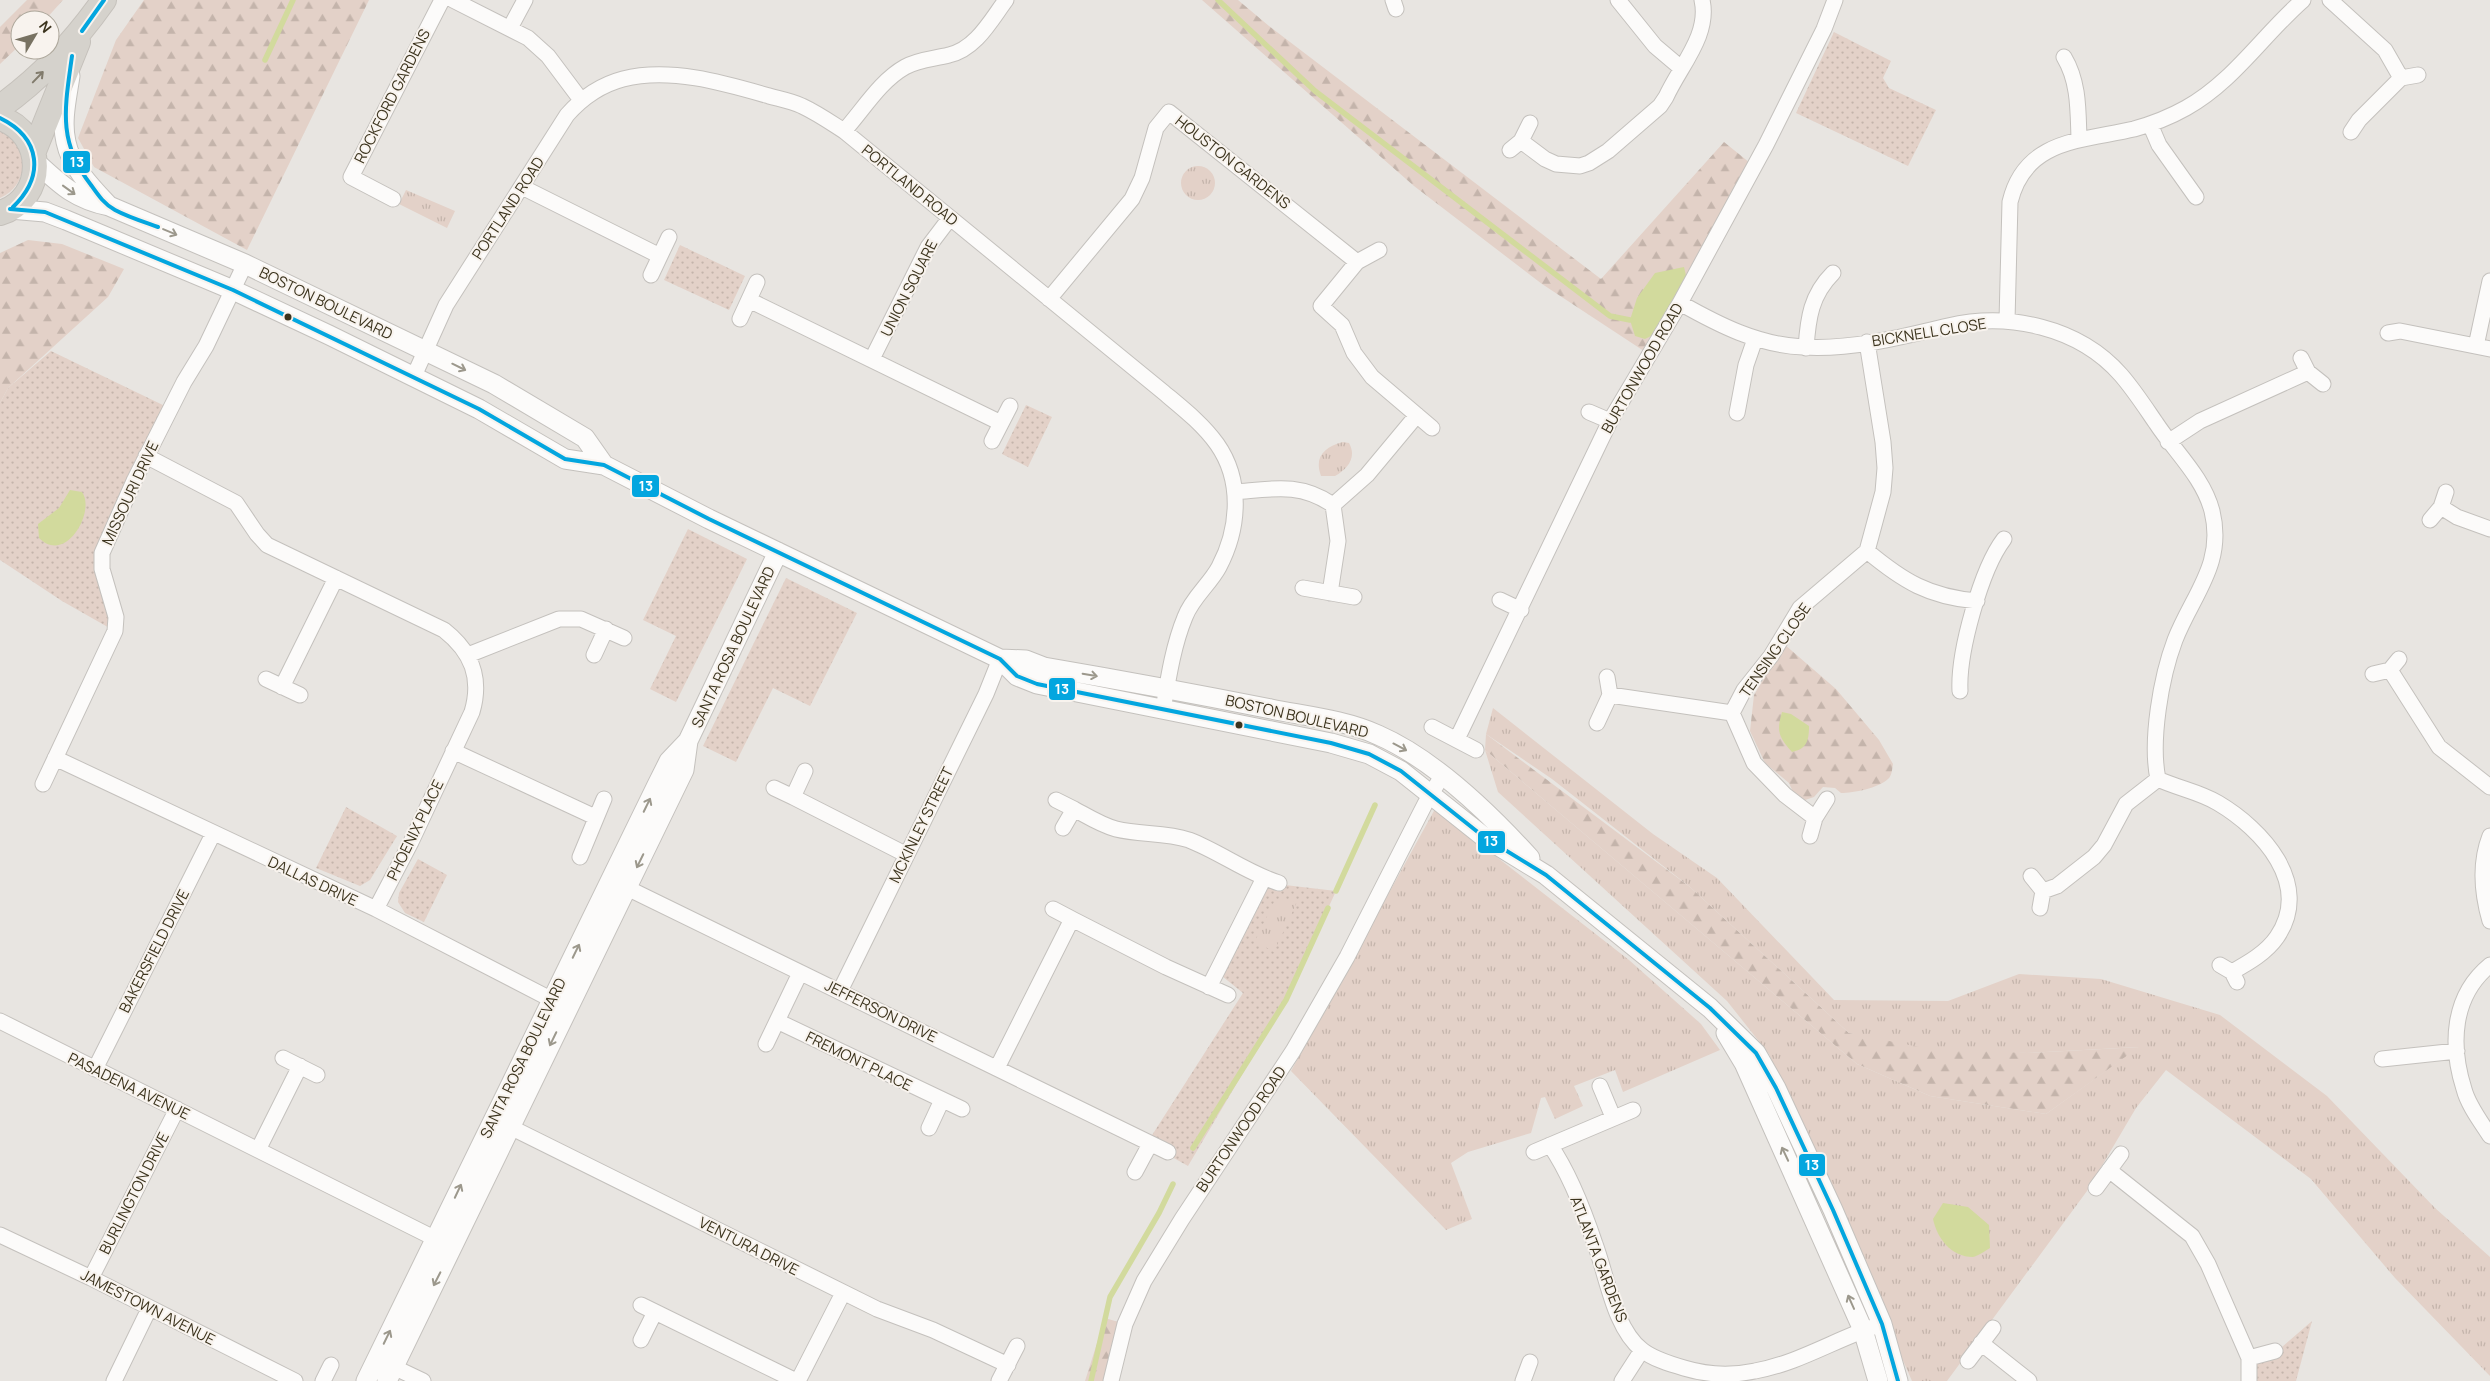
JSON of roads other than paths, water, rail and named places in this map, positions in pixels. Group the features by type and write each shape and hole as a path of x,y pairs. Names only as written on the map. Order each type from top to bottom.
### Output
{"main road":[{"path":"0,107 28,87 82,31 104,0"},
{"path":"3,212 21,201 30,190 35,177 35,157 82,31"},
{"path":"0,118 16,126 27,137 35,157"}],"street":[{"name":"ROCKFORD GARDENS","path":"393,199 351,177 442,0"},
{"path":"453,0 510,28 539,46 581,100"},
{"path":"510,28 525,0"},
{"path":"844,131 894,74 915,62 951,55 963,49 978,38 1006,0"},
{"path":"1618,0 1655,46 1681,68"},
{"path":"1530,123 1516,146 1556,164 1569,166 1589,163 1608,151 1660,106 1702,30 1705,15 1702,0"},
{"name":"BURTONWOOD ROAD","path":"1456,739 1521,610 1610,421 1680,303 1766,145 1824,29 1835,0"},
{"path":"2007,321 2010,202 2020,175 2042,154 2060,145 2079,139 2150,124 2188,107 2222,83 2303,0"},
{"path":"2330,0 2385,50 2401,78"},
{"path":"72,56 65,124 66,142 84,177 109,206"},
{"path":"2064,57 2072,70 2076,84 2079,139"},
{"path":"2351,132 2360,120 2401,78 2418,75"},
{"name":"PORTLAND ROAD","path":"414,376 424,350 446,305 567,116 581,100 600,88 623,79 643,76 678,76 752,92 800,105 844,131 1162,391 1209,434 1225,458 1235,492 1236,514 1228,550 1218,570 1185,616 1163,710"},
{"name":"HOUSTON GARDENS","path":"1049,299 1132,199 1142,178 1156,128 1169,112 1357,262"},
{"path":"2150,124 2159,145 2197,199"},
{"name":"BOSTON BOULEVARD","path":"35,157 70,192 88,202 109,206 245,264 494,384 585,438 604,464"},
{"path":"522,187 660,256"},
{"name":"BOSTON BOULEVARD","path":"3,212 44,212 232,290 414,376 479,409 565,459 604,464 778,552 1000,659 1017,676 1037,684 1351,748 1401,771 1484,837 1546,875 1710,1008 1756,1053 1776,1088 1833,1210 1882,1324 1898,1381"},
{"name":"UNION SQUARE","path":"872,359 928,247 950,218"},
{"path":"651,275 669,237"},
{"path":"1379,250 1357,262 1321,306 1342,325 1354,353 1366,372 1432,428"},
{"name":"MISSOURI DRIVE","path":"43,784 115,631 115,610 102,569 102,553 146,456 184,382 206,346 245,264"},
{"path":"1806,348 1809,314 1819,289 1833,273"},
{"path":"2388,333 2400,331 2483,348 2490,281"},
{"path":"740,319 757,282"},
{"path":"749,300 1002,423"},
{"name":"BICKNELL CLOSE","path":"1680,303 1738,333 1782,345 1806,348 1867,342 1982,321 2007,321 2051,330 2092,350 2120,374 2168,442 2201,484 2207,496 2215,526 2215,542 2210,571 2180,628 2170,656 2154,736 2158,779"},
{"path":"1737,413 1746,365 1755,339"},
{"path":"1867,342 1883,442 1885,468 1883,492 1867,551 1906,582 1946,596 1977,601"},
{"path":"2301,358 2308,372 2323,384"},
{"path":"2168,442 2200,421 2308,372"},
{"path":"992,441 1010,406"},
{"path":"1590,412 1610,421"},
{"path":"1333,505 1367,475 1417,415"},
{"name":"PHOENIX PLACE","path":"146,456 226,496 244,511 257,534 267,545 444,630 459,642 468,655 474,669 476,698 472,712 411,842 376,909"},
{"path":"1235,492 1282,488 1303,490 1320,496 1333,505 1338,541 1330,593"},
{"path":"2430,520 2441,507 2446,492"},
{"path":"2441,507 2457,517 2490,529"},
{"path":"1960,691 1961,661 1977,601 1989,562 2004,539"},
{"name":"TENSING CLOSE","path":"1732,713 1744,690 1771,656 1800,608 1867,551"},
{"name":"SANTA ROSA BOULEVARD","path":"366,1381 494,1119 560,1004 619,884 684,770 688,741 778,552"},
{"path":"282,687 336,578"},
{"path":"1303,588 1354,597"},
{"path":"1500,600 1521,610"},
{"path":"468,655 559,619 581,619 624,638"},
{"path":"594,655 606,629"},
{"name":"BOSTON BOULEVARD","path":"1000,659 1026,660 1044,667 1167,688 1359,729 1378,735 1411,753 1498,822 1546,875"},
{"name":"MCKINLEY STREET","path":"840,991 986,694 1000,659"},
{"path":"2373,674 2394,665 2439,747 2490,787"},
{"path":"1597,723 1610,695 1607,677"},
{"path":"266,679 300,695"},
{"name":"TENSING CLOSE","path":"1610,695 1732,713"},
{"name":"TENSING CLOSE","path":"1732,713 1754,763 1784,795 1815,818"},
{"path":"1432,727 1476,750"},
{"path":"453,751 595,817"},
{"name":"DALLAS DRIVE","path":"56,758 213,834 376,909 560,1004"},
{"path":"794,797 805,771"},
{"name":"BURTONWOOD ROAD","path":"1111,1381 1124,1324 1144,1281 1293,1051 1348,956 1442,776"},
{"path":"2043,891 2057,886 2094,857 2104,844 2126,804 2158,779 2206,797 2236,815 2266,842 2285,874 2288,910 2284,925 2265,951 2230,973"},
{"path":"774,788 907,855"},
{"path":"580,857 604,798"},
{"path":"1810,836 1815,818 1828,799"},
{"path":"1056,800 1116,829 1171,836 1187,840 1207,848 1264,878 1279,883"},
{"path":"1063,828 1074,809"},
{"name":"BAKERSFIELD DRIVE","path":"96,1069 213,834"},
{"path":"2490,836 2483,860 2482,882 2490,921"},
{"path":"2031,876 2043,891 2040,908"},
{"path":"1209,987 1264,878"},
{"name":"JEFFERSON DRIVE","path":"619,884 1168,1152"},
{"path":"1053,909 1228,995"},
{"path":"997,1068 1072,919"},
{"path":"2490,965 2476,978 2461,1004 2457,1018 2457,1051 2464,1090 2490,1136"},
{"path":"766,1044 800,972"},
{"name":"SANTA ROSA BOULEVARD","path":"391,1374 511,1128 560,1004"},
{"name":"BOSTON BOULEVARD","path":"1710,1008 1744,1063 1863,1330 1878,1381"},
{"name":"FREMONT PLACE","path":"777,1021 962,1109"},
{"name":"PASADENA AVENUE","path":"0,1022 453,1248"},
{"path":"2382,1059 2457,1051"},
{"path":"283,1058 317,1074"},
{"path":"258,1150 300,1066"},
{"path":"1600,1086 1613,1117"},
{"path":"929,1128 942,1100"},
{"name":"BURLINGTON DRIVE","path":"91,1278 176,1109"},
{"path":"1534,1152 1633,1110"},
{"name":"VENTURA DRIVE","path":"494,1119 843,1293 891,1315 955,1339 1008,1365"},
{"path":"1135,1172 1150,1144"},
{"name":"ATLANTA GARDENS","path":"1550,1145 1560,1160 1595,1243 1624,1328 1642,1350 1666,1362 1689,1369 1713,1374 1737,1374 1774,1366 1863,1330"},
{"path":"2096,1188 2121,1154"},
{"path":"2109,1170 2192,1236 2208,1264 2249,1358 2250,1381"},
{"name":"JAMESTOWN AVENUE","path":"0,1235 91,1278 149,1309 295,1381"},
{"path":"641,1305 797,1381 843,1293"},
{"path":"114,1381 149,1309"},
{"path":"641,1340 655,1312"},
{"path":"1863,1330 1882,1324"},
{"path":"1968,1361 1993,1328"},
{"path":"1982,1343 2029,1381"},
{"path":"999,1381 1018,1346"},
{"path":"1622,1381 1642,1350"},
{"path":"2249,1358 2274,1351"},
{"path":"377,1359 391,1374 423,1381"},
{"path":"1525,1380 1530,1362"},
{"path":"323,1381 331,1365"}],"waterway":[{"path":"265,60 293,0"},
{"path":"1218,0 1315,91 1610,316 1630,320"},
{"path":"1336,891 1375,805"},
{"path":"1193,1148 1286,1000 1328,908"},
{"path":"1091,1381 1110,1297 1159,1213 1173,1184"}]}
